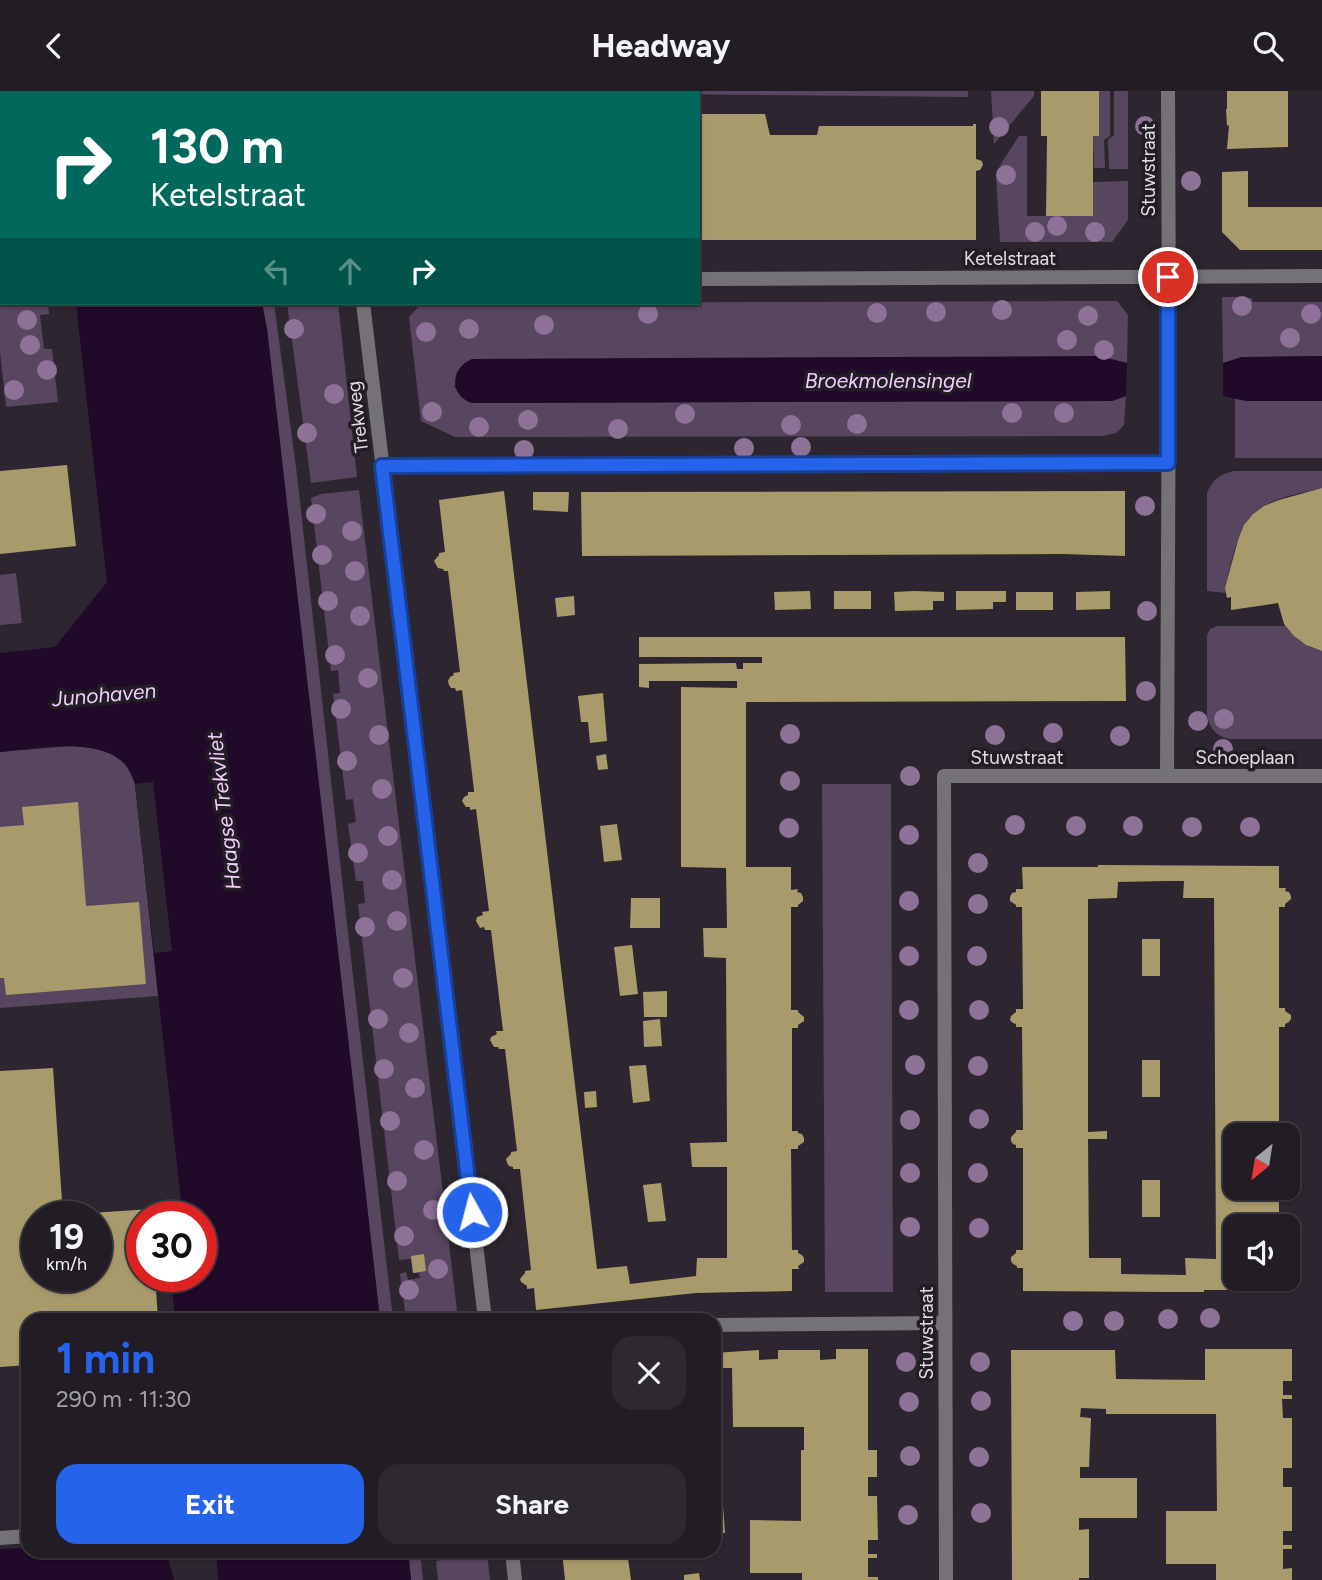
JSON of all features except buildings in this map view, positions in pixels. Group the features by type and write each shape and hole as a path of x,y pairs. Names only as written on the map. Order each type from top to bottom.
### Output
{"street":[{"name":"Stuwstraat","path":"946,1580 944,776 1167,776 1168,91"},
{"name":"Ketelstraat","path":"700,279 1322,276"},
{"name":"Trekweg","path":"363,305 484,1313"},
{"path":"382,466 1168,463"},
{"name":"Schoeplaan","path":"1167,776 1322,776"},
{"path":"721,1325 945,1323"},
{"path":"0,1538 21,1536"},
{"path":"513,1558 515,1580"}],"shaded area":[{"path":"700,91 968,91 968,97 700,94"},
{"path":"991,91 1034,91 1034,96 994,144"},
{"path":"1099,91 1110,91 1110,136 1104,140 1105,168 1094,168 1093,136 1099,136"},
{"path":"1114,91 1128,91 1128,169 1109,169 1108,140 1114,135"},
{"path":"1019,136 1027,136 1027,216 1093,216 1093,182 1128,181 1128,220 1112,242 1000,242 996,176"},
{"path":"1222,297 1247,297 1252,298 1253,302 1322,302 1322,356 1242,357 1223,363"},
{"path":"1117,301 1128,315 1127,363 1098,356 454,385 461,396 472,403 1112,401 1126,396 1124,425 1116,433 1103,436 455,437 421,421 409,317 420,305 700,305 700,302"},
{"path":"0,305 48,305 49,314 40,315 44,349 52,349 58,402 6,407 0,352"},
{"path":"262,305 274,305 297,475 392,1313 379,1313"},
{"path":"287,305 338,305 357,477 311,483"},
{"path":"1235,399 1322,401 1322,458 1235,458"},
{"path":"1234,471 1322,471 1322,488 1278,500 1255,513 1241,532 1237,543 1226,593 1207,591 1207,493 1217,478"},
{"path":"359,490 457,1313 405,1313 400,1274 406,1272 408,1280 420,1278 419,1273 413,1273 411,1259 399,1260 358,904 365,903 363,881 356,881 348,824 356,822 353,799 346,800 333,694 340,693 338,670 331,671 311,498 321,494"},
{"path":"16,573 22,623 0,625 0,575"},
{"path":"1218,626 1286,626 1302,642 1322,651 1322,739 1230,739 1214,731 1207,715 1207,636 1210,629"},
{"path":"72,746 93,748 111,754 125,765 135,784 158,996 0,1008 0,752"},
{"path":"822,784 891,784 893,1292 825,1292"},
{"path":"409,1558 421,1558 423,1580 411,1580"},
{"path":"488,1558 490,1580 438,1580 436,1561"}],"water":[{"path":"76,305 262,305 379,1313 174,1313 172,1292 217,1292 217,1201 181,1201 135,784 124,763 95,749 63,746 0,752 0,653 55,647 107,582"},
{"name":"Broekmolensingel","path":"1098,356 1127,363 1223,363 1242,357 1322,356 1322,401 1247,401 1223,396 1126,396 1112,401 472,403 459,394 455,381 459,369 472,359"},
{"path":"21,1548 21,1558 168,1558 174,1580 0,1580 0,1549"},
{"path":"216,1558 409,1558 411,1580 218,1580"}],"pier":[{"path":"1127,359 1223,359 1223,399 1126,400"},
{"path":"153,782 172,951 154,953 135,784"}],"route":[{"path":"472,1212 382,466 1168,463 1168,277"}],"water label":[{"name":"Junohaven","path":"104,695"},
{"name":"Haagse Trekvliet","path":"224,811"}]}
